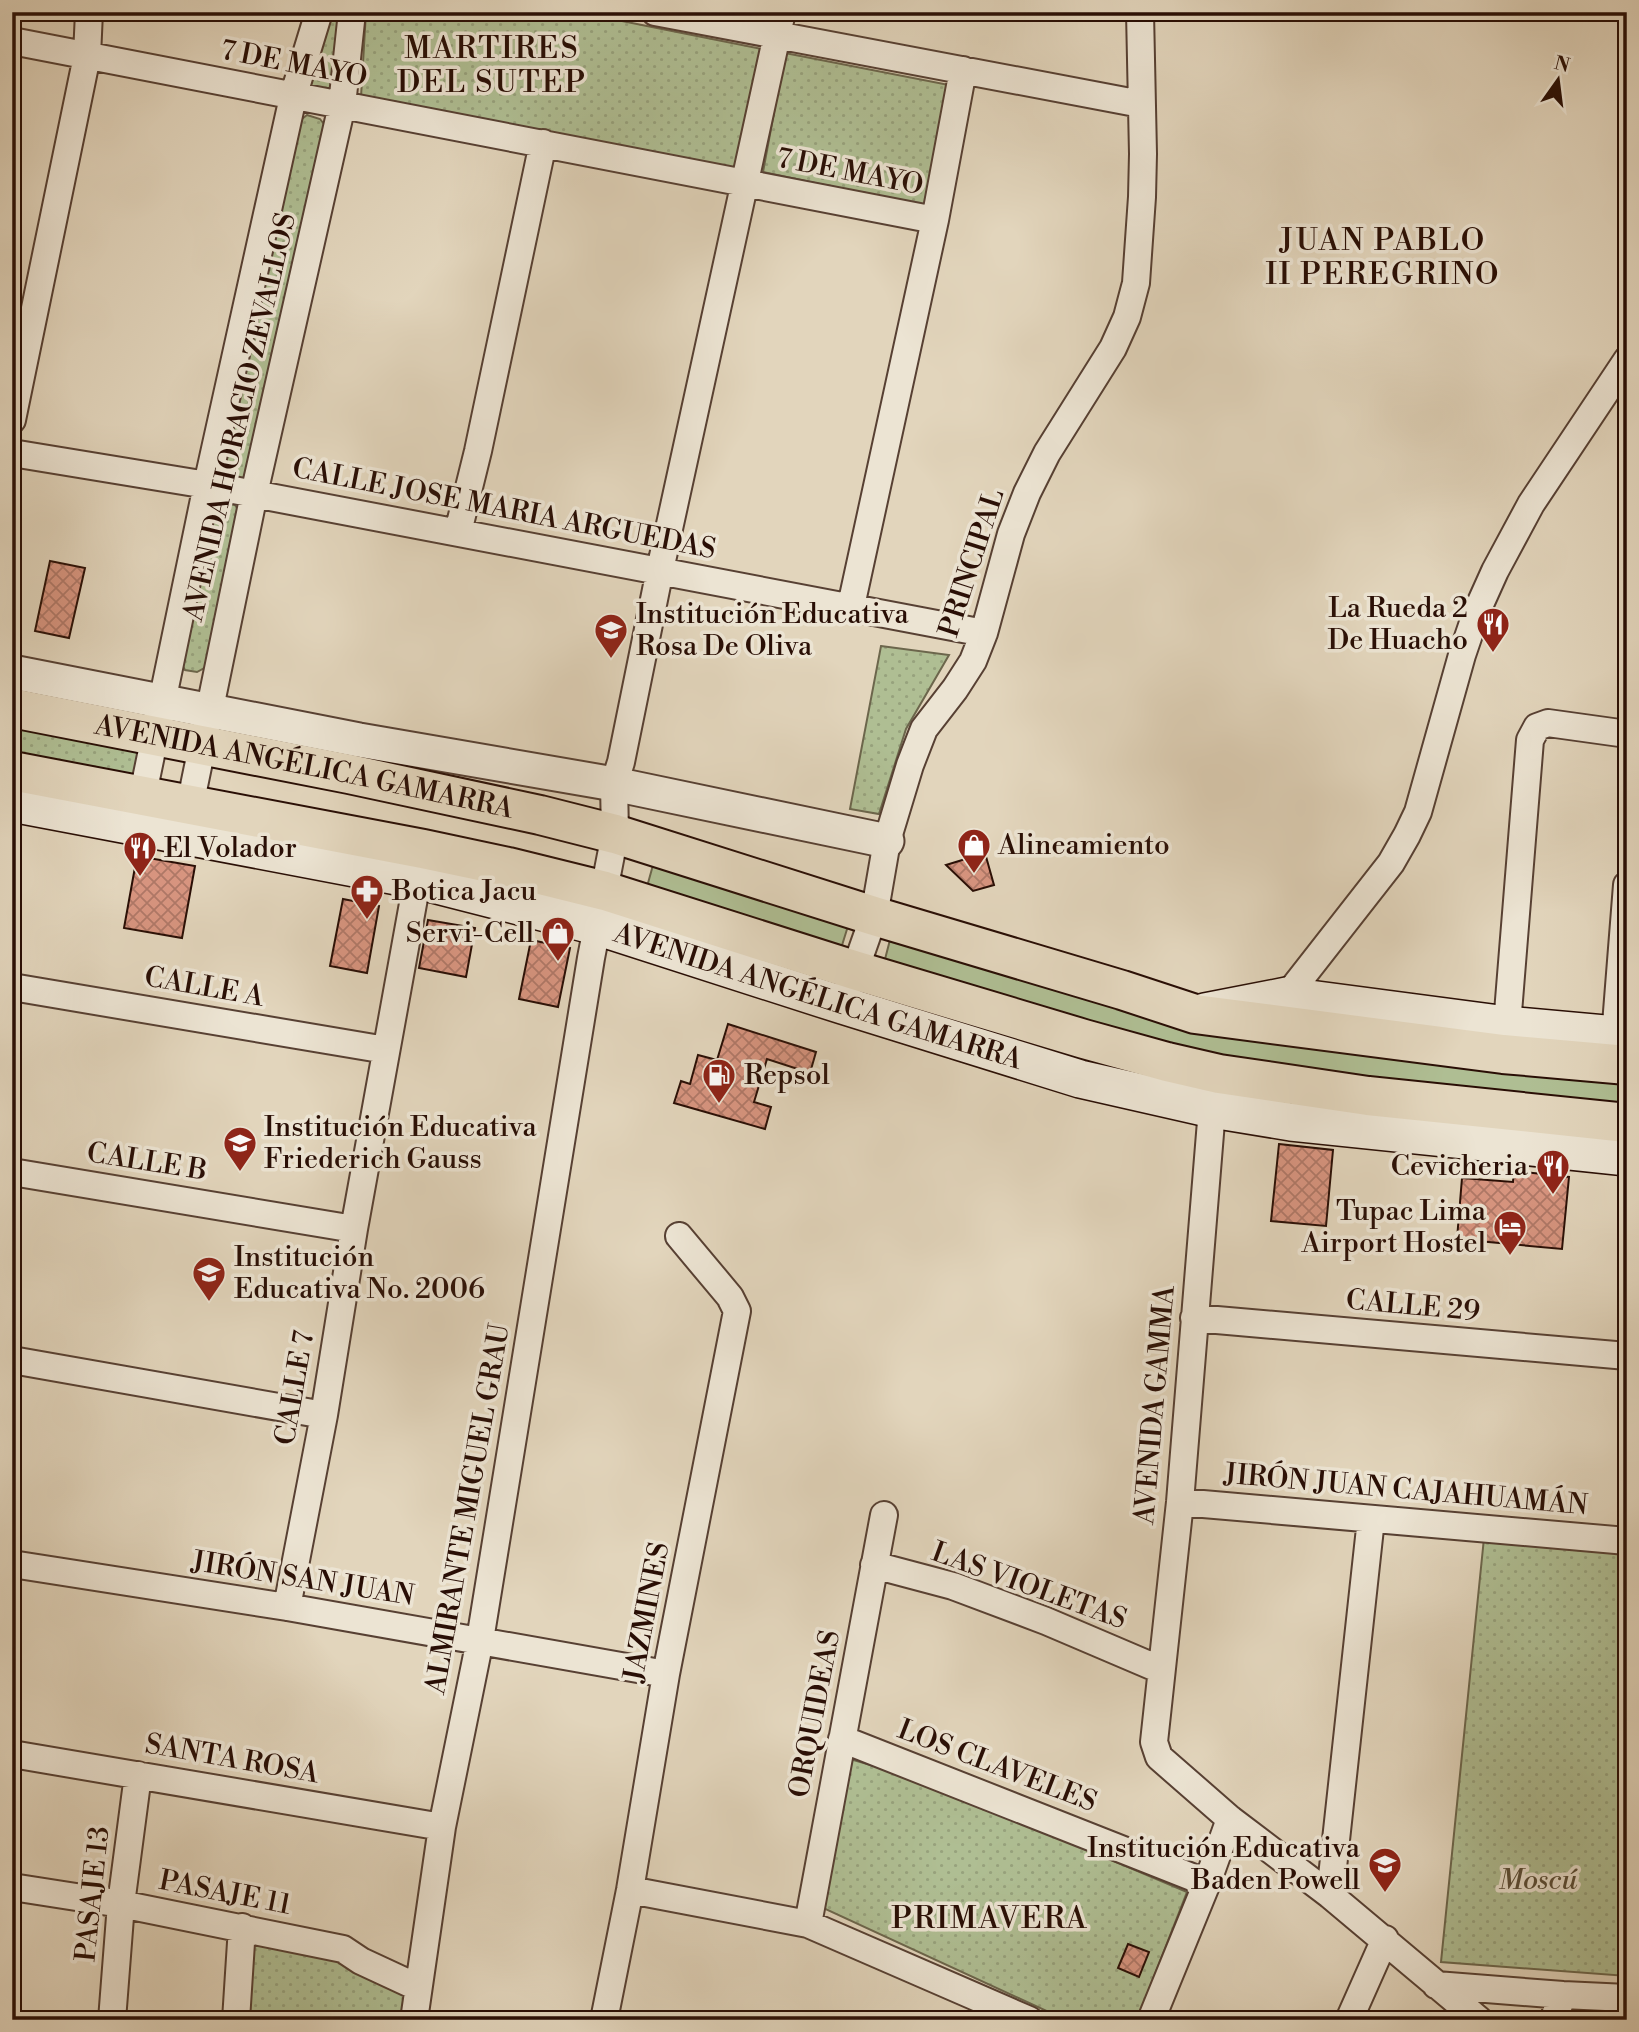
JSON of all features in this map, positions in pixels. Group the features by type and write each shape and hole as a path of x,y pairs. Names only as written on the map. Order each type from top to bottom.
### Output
{"main road":[{"name":"AVENIDA ANGÉLICA GAMARRA","path":"12,708 158,718 615,834 1195,1014 1503,1054 1620,1050"},
{"name":"AVENIDA ANGÉLICA GAMARRA","path":"12,771 139,812"},
{"name":"AVENIDA ANGÉLICA GAMARRA","path":"12,803 139,812 420,865 508,867 601,909 848,988 1167,1062 1215,1091 1291,1122 1627,1157"},
{"name":"AVENIDA ANGÉLICA GAMARRA","path":"1195,1014 1287,996 1507,1025 1620,1050"},
{"name":"AVENIDA ANGÉLICA GAMARRA","path":"1215,1091 1368,1097 1627,1123"}],"street":[{"path":"12,421 87,56 89,12"},
{"name":"AVENIDA HORACIO ZEVALLOS","path":"139,812 207,485 293,97 319,12"},
{"name":"AVENIDA HORACIO ZEVALLOS","path":"186,820 254,494 342,105 352,12"},
{"path":"655,12 780,24 964,70 1141,104"},
{"name":"PRINCIPAL","path":"848,988 874,916 887,841 924,729 973,661 984,633 1011,534 1027,493 1047,453 1113,348 1128,317 1136,283 1142,197 1140,12"},
{"name":"ALMIRANTE MIGUEL GRAU","path":"414,2020 442,1827 480,1640 615,834 614,784 621,762 660,570 780,24"},
{"name":"7 DE MAYO","path":"12,41 935,220"},
{"path":"851,606 935,220 964,70"},
{"path":"458,532 478,451 543,143"},
{"path":"1287,996 1391,863 1408,835 1418,812 1462,655 1477,611 1495,571 1531,503 1627,360"},
{"name":"CALLE JOSE MARIA ARGUEDAS","path":"12,453 207,485 984,633"},
{"name":"AVENIDA ANGÉLICA GAMARRA","path":"12,672 158,718"},
{"path":"1507,1025 1530,740 1537,727 1548,723 1627,734"},
{"name":"AVENIDA ANGÉLICA GAMARRA","path":"205,728 359,740 614,784 887,841"},
{"name":"CALLE 7","path":"287,1607 324,1415 354,1228 420,865"},
{"path":"1620,1050 1627,885"},
{"name":"CALLE A","path":"12,987 386,1050"},
{"name":"AVENIDA GAMMA","path":"1215,1091 1180,1502 1154,1742 1159,1757 1230,1819"},
{"name":"CALLE B","path":"12,1172 354,1228"},
{"name":"JAZMINES","path":"604,2020 630,1890 666,1674 737,1311 730,1297 679,1236"},
{"name":"CALLE 29","path":"1194,1318 1627,1356"},
{"path":"12,1360 324,1415"},
{"name":"JIRÓN JUAN CAJAHUAMÁN","path":"1180,1502 1627,1541"},
{"name":"ORQUIDEAS","path":"808,1924 884,1515"},
{"path":"1330,1895 1371,1519"},
{"name":"JIRÓN SAN JUAN","path":"12,1564 287,1607 666,1674"},
{"name":"LAS VIOLETAS","path":"874,1565 953,1586 1046,1621 1161,1670"},
{"name":"LOS CLAVELES","path":"842,1739 1207,1883"},
{"name":"SANTA ROSA","path":"12,1754 442,1827"},
{"name":"PASAJE 13","path":"112,2020 121,1904 138,1775"},
{"path":"1150,2020 1207,1883 1230,1819 1330,1895 1479,2020"},
{"name":"PASAJE 11","path":"12,1887 121,1904 344,1949 361,1961 417,1987"},
{"path":"630,1890 808,1924 1029,2020"},
{"path":"236,2020 242,1927"},
{"path":"1349,2020 1385,1940"},
{"path":"1436,1985 1627,1998"},
{"path":"1553,2020 1563,1995"}],"green space":[{"path":"329,12 342,12 336,99 304,91"},
{"path":"366,12 577,12 762,49 738,169 361,97"},
{"path":"785,53 949,85 924,206 763,172"},
{"path":"307,115 320,119 327,128 250,477 234,479 220,473 298,122"},
{"path":"214,505 235,505 241,514 206,667 197,672 185,670 180,661"},
{"path":"881,646 949,655 906,729 879,814 850,809"},
{"path":"12,720 137,743 137,767 130,780 12,757"},
{"path":"653,865 848,926 839,955 645,894"},
{"path":"891,936 1177,1020 1627,1074 1627,1112 1216,1058 884,963"},
{"name":"Moscú","path":"1484,1538 1627,1550 1627,1976 1441,1962"},
{"path":"850,1759 922,1780 1187,1892 1137,2020 1066,2020 821,1907"},
{"path":"255,1936 321,1947 409,1991 403,2020 246,2020"}],"building":[{"path":"50,561 85,568 69,638 35,631"},
{"name":"Alineamiento","path":"985,853 994,885 973,891 946,865"},
{"path":"137,856 195,866 182,938 124,928"},
{"path":"343,899 379,906 367,973 330,966"},
{"path":"428,920 475,928 466,977 419,968"},
{"path":"531,940 570,948 558,1007 519,999"},
{"path":"728,1024 816,1052 810,1073 767,1059 754,1102 771,1107 765,1129 674,1103 681,1081 690,1084 698,1055 717,1060"},
{"path":"1279,1144 1333,1150 1326,1226 1271,1221"},
{"path":"1514,1171 1569,1177 1562,1249 1457,1239 1462,1178 1513,1182"},
{"path":"1128,1944 1149,1952 1139,1977 1118,1968"}],"place":[{"name":"La Rueda 2 De Huacho","path":"1493,654"},
{"name":"Institución Educativa Rosa De Oliva","path":"611,660"},
{"name":"Alineamiento","path":"974,875"},
{"name":"El Volador","path":"140,878"},
{"name":"Botica Jacu","path":"367,921"},
{"name":"Servi-Cell","path":"558,963"},
{"name":"Repsol","path":"719,1105"},
{"name":"Institución Educativa Friederich Gauss","path":"240,1173"},
{"name":"Cevicheria","path":"1553,1196"},
{"name":"Tupac Lima Airport Hostel","path":"1510,1257"},
{"name":"Institución Educativa No. 2006","path":"209,1303"},
{"name":"Institución Educativa Baden Powell","path":"1385,1894"}],"district":[{"name":"MARTIRES DEL SUTEP","path":"492,66"},
{"name":"JUAN PABLO II PEREGRINO","path":"1383,258"},
{"name":"PRIMAVERA","path":"990,1919"}]}
